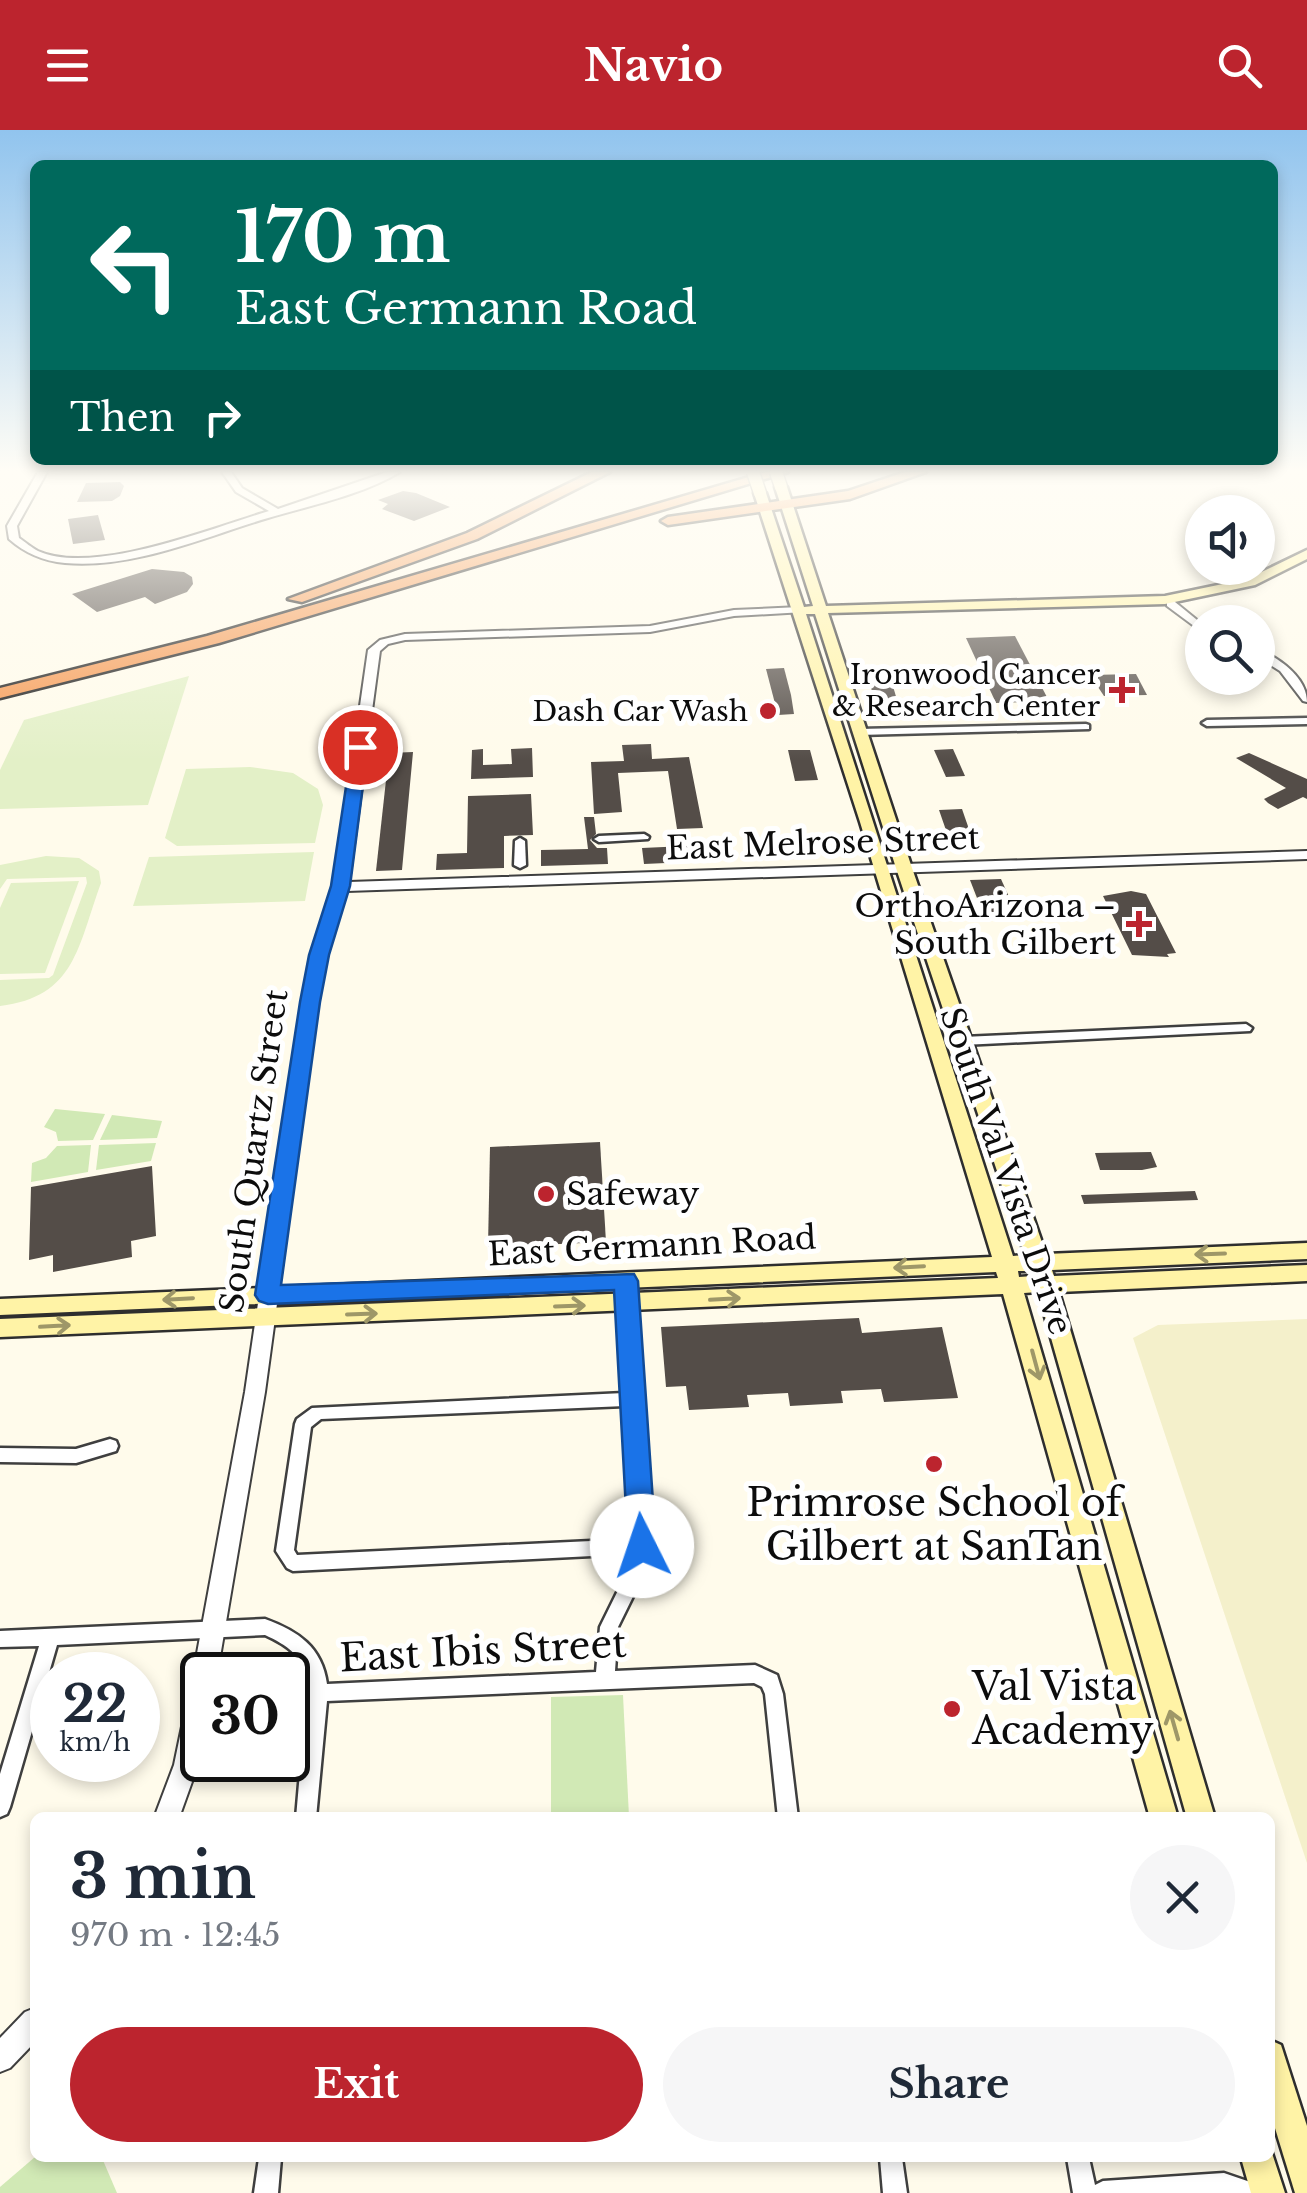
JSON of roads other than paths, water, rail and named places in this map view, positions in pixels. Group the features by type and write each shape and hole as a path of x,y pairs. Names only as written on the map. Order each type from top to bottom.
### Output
{"highway":[{"path":"245,617 385,568"},
{"path":"0,677 245,617 412,568"},
{"path":"213,640 462,568"},
{"path":"0,693 487,568"}],"main road":[{"name":"South Val Vista Drive","path":"786,568 1010,1274 1163,1812"},
{"name":"South Val Vista Drive","path":"806,568 1039,1261 1199,1812"},
{"path":"820,612 1168,602 1242,585 1282,568"},
{"path":"801,613 1168,602"},
{"path":"839,732 860,732"},
{"path":"937,1042 963,1040"},
{"name":"East Germann Road","path":"1010,1274 1039,1261 1307,1251"},
{"name":"East Germann Road","path":"0,1307 266,1306 1010,1274 1046,1285 1307,1273"},
{"name":"East Germann Road","path":"0,1328 266,1306"},
{"path":"1084,1533 1118,1529"},
{"path":"1275,2073 1307,2182"},
{"path":"1259,2162 1268,2193"}],"street":[{"path":"1168,602 1185,616"},
{"name":"South Quartz Street","path":"209,1652 256,1392 315,974 340,886 374,650 384,642 411,636 650,630 801,613"},
{"path":"1275,663 1307,698"},
{"path":"1207,723 1307,721"},
{"path":"860,732 1086,727"},
{"path":"599,838 644,837"},
{"path":"520,841 520,865"},
{"name":"East Melrose Street","path":"340,886 1307,855"},
{"path":"963,1040 1246,1028"},
{"path":"605,1679 608,1627 640,1564 642,1546 626,1292"},
{"path":"633,1399 318,1413 303,1424 284,1551 293,1563 642,1546"},
{"path":"0,1455 76,1456 110,1446"},
{"name":"East Ibis Street","path":"0,1640 265,1627 288,1635 319,1671 318,1694 754,1674 770,1681 787,1812"},
{"path":"0,1807 50,1638"},
{"path":"307,1812 318,1694"},
{"path":"168,1812 180,1781"},
{"path":"0,2058 30,2027"},
{"path":"266,2193 270,2162"},
{"path":"892,2162 896,2193"},
{"path":"1079,2162 1084,2193"},
{"path":"1103,2193 1224,2185 1251,2193"}],"place":[{"name":"Ironwood Cancer & Research Center","path":"1122,690"},
{"name":"Dash Car Wash","path":"768,711"},
{"name":"OrthoArizona – South Gilbert","path":"1139,924"},
{"name":"Safeway","path":"546,1194"},
{"name":"Primrose School of Gilbert at SanTan","path":"934,1464"},
{"name":"Val Vista Academy","path":"952,1709"}]}
